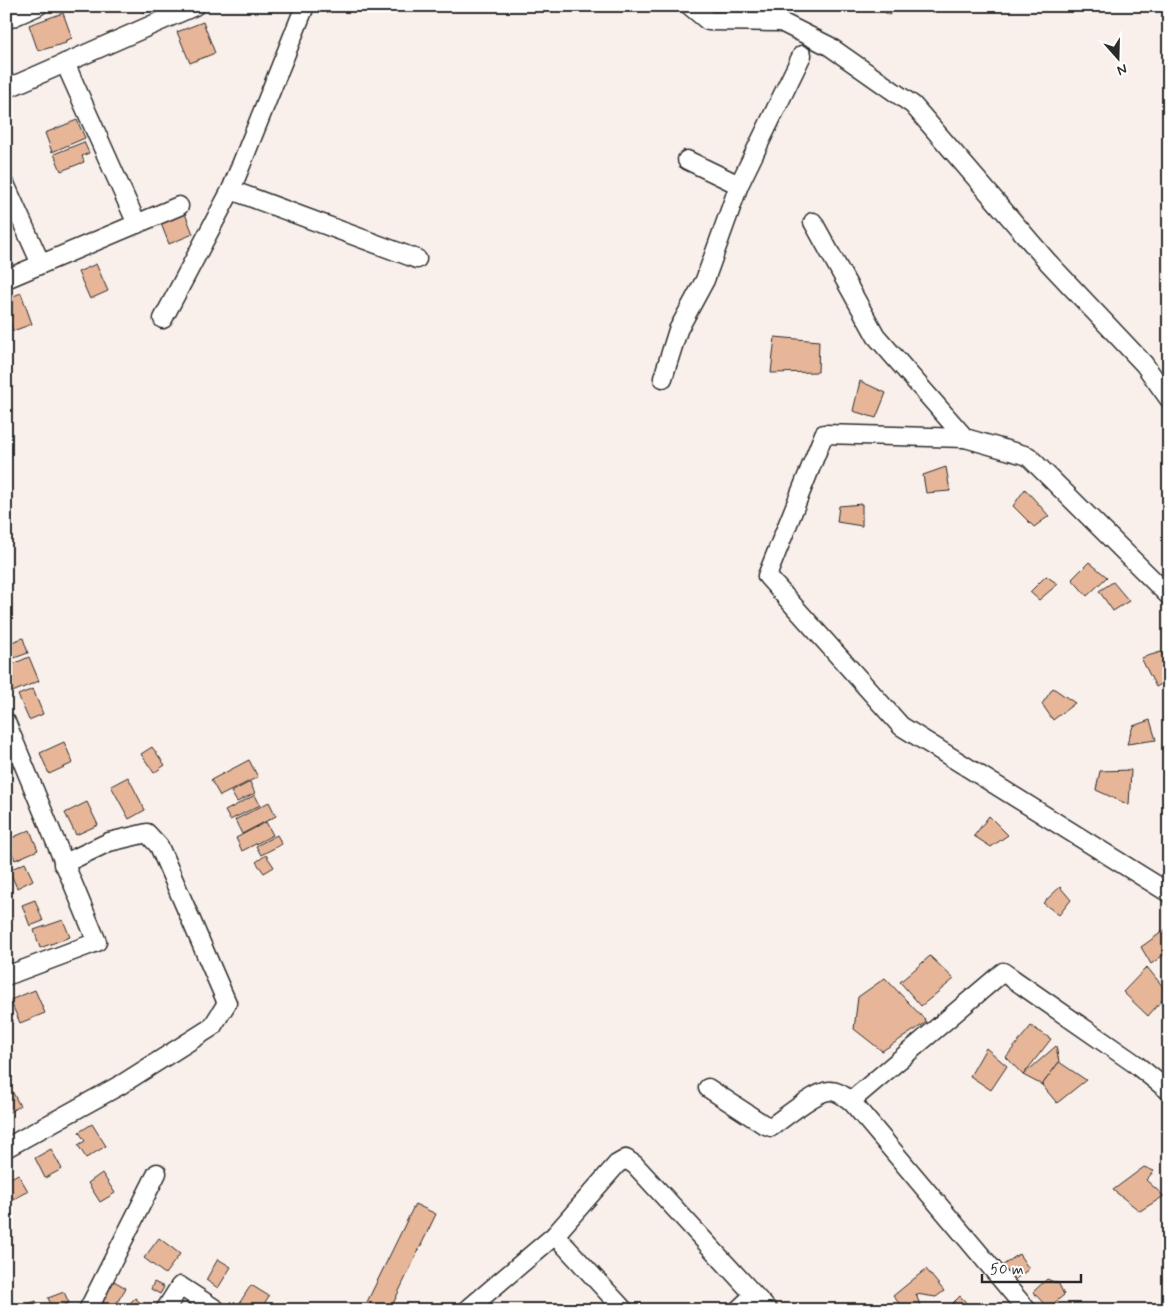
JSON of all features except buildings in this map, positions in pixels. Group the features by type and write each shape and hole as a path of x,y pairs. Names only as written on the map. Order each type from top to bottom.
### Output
{"street":[{"path":"6,20 38,6"},
{"path":"6,89 195,6"},
{"path":"163,319 231,190 305,6"},
{"path":"690,6 708,22 780,22 829,46 913,105 1048,262 1144,364 1169,399"},
{"path":"663,378 678,330 705,280 739,185 802,55"},
{"path":"65,63 137,224"},
{"path":"687,160 739,185"},
{"path":"6,186 41,264"},
{"path":"231,190 417,259"},
{"path":"6,278 179,206"},
{"path":"813,222 876,336 965,438"},
{"path":"1169,596 1028,456 965,438 824,434 767,576 901,726 1169,893"},
{"path":"6,722 63,864 97,942 6,976"},
{"path":"6,1148 122,1084 212,1027 226,1003 160,846 147,833 110,842 63,864"},
{"path":"851,1101 1003,972 1134,1063 1169,1091"},
{"path":"708,1088 763,1124 771,1127 820,1094 830,1090 851,1101 1027,1310"},
{"path":"469,1310 555,1234 617,1164 626,1159 636,1165 768,1310"},
{"path":"88,1310 157,1173"},
{"path":"555,1234 624,1310"},
{"path":"165,1310 180,1286 217,1310"},
{"path":"738,1310 754,1295"},
{"path":"469,1310 476,1310"}]}
